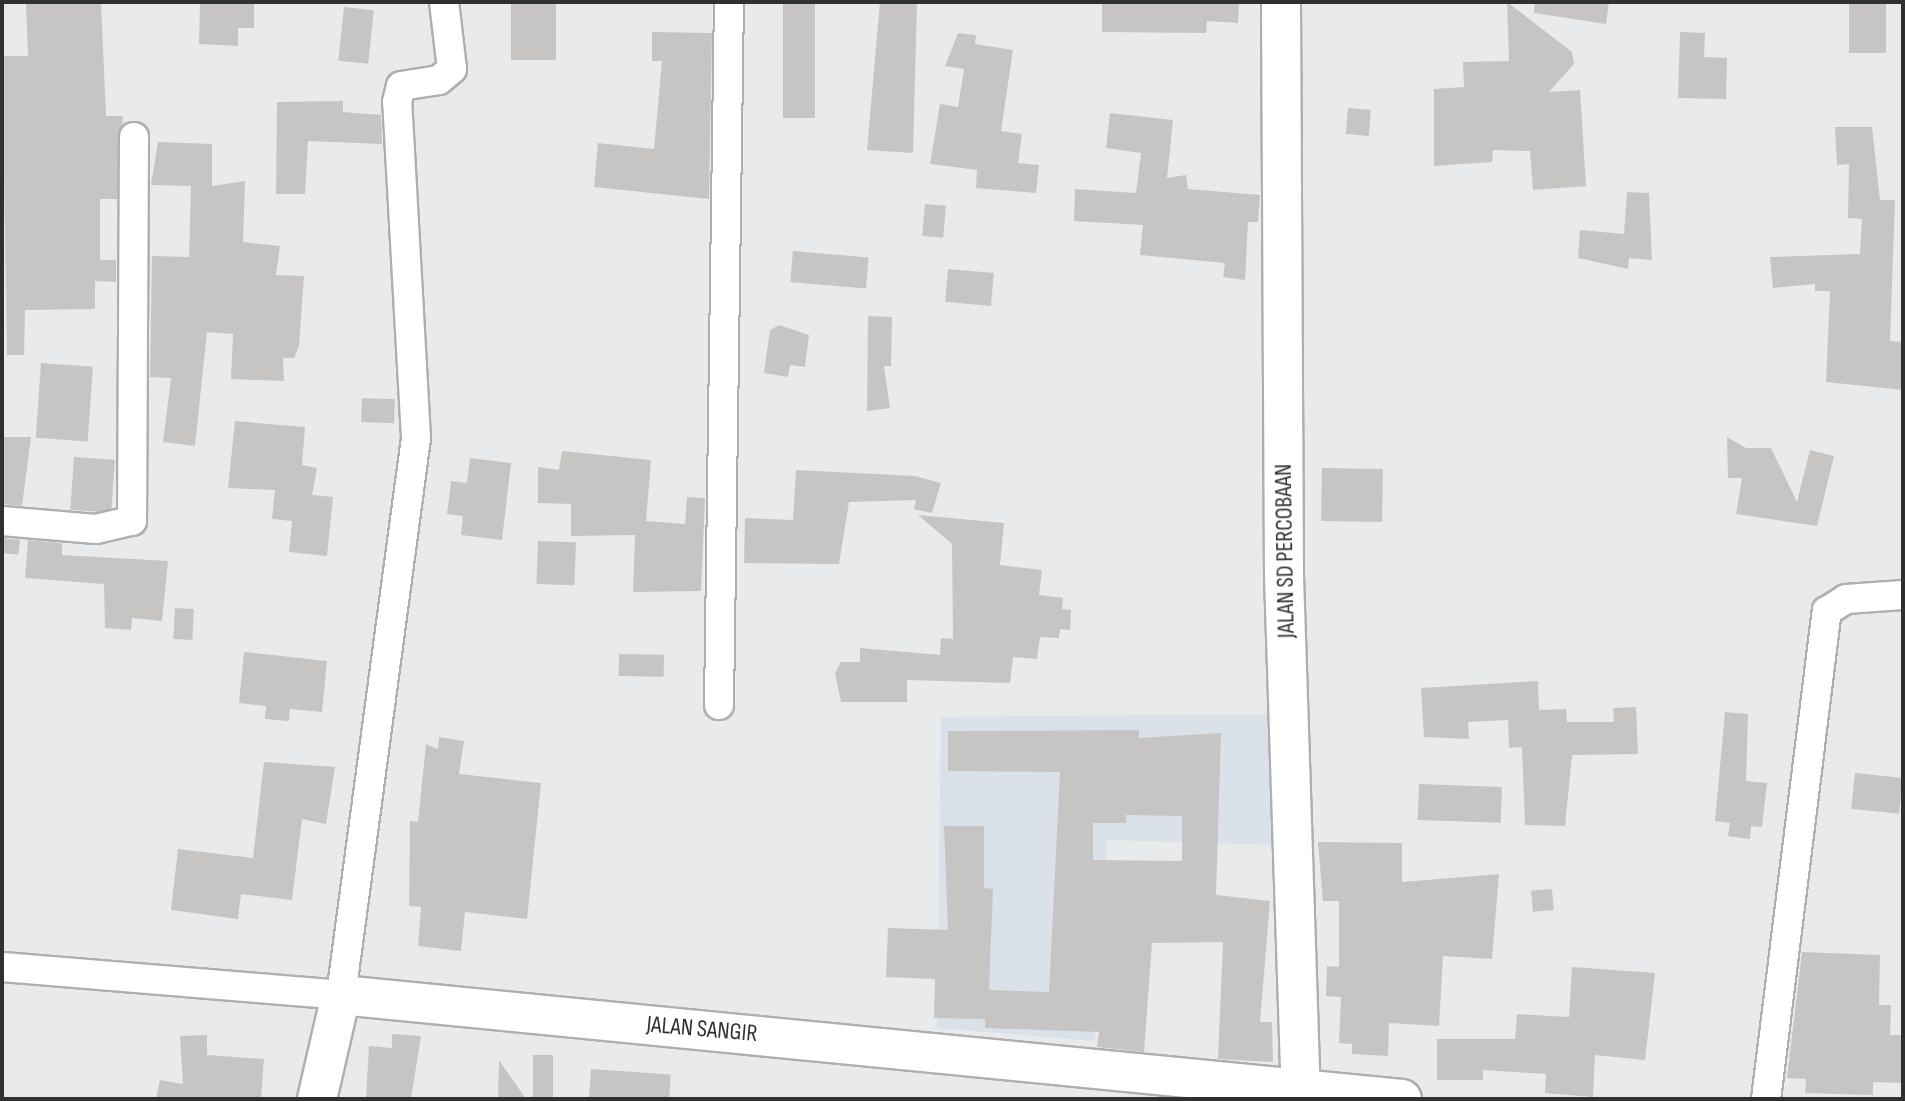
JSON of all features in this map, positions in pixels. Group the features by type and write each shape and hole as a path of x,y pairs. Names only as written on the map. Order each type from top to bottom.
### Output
{"street":[{"path":"317,1099 341,995 416,438 397,102 401,86 444,78 452,69 444,2"},
{"path":"719,705 729,2"},
{"name":"JALAN SD PERCOBAAN","path":"1281,2 1284,576 1301,1096"},
{"path":"2,521 96,529 132,521 134,137"},
{"path":"1766,1099 1827,611 1846,599 1903,595"},
{"name":"JALAN SANGIR","path":"2,967 341,995 1301,1096 1402,1099"}],"shaded area":[{"path":"1275,714 1280,845 1107,840 1095,1041 937,1028 941,717"}],"building":[{"path":"26,2 101,2 106,116 123,116 117,199 100,199 100,260 116,260 116,282 95,281 95,309 25,310 24,355 7,355 2,56 28,56"},
{"path":"200,2 254,2 254,28 238,28 238,46 199,44"},
{"path":"511,2 556,2 556,60 511,60"},
{"path":"783,2 815,2 815,118 783,118"},
{"path":"880,2 917,2 913,153 867,150"},
{"path":"1102,2 1239,2 1238,23 1207,21 1206,33 1102,32"},
{"path":"1507,2 1572,52 1574,64 1549,92 1580,90 1586,186 1533,190 1530,151 1493,150 1492,162 1434,166 1434,89 1464,87 1463,62 1509,61"},
{"path":"1535,2 1609,2 1606,24 1534,13"},
{"path":"1849,2 1886,2 1886,53 1849,53"},
{"path":"344,7 374,10 368,64 338,61"},
{"path":"652,32 712,33 709,199 594,187 598,143 654,149 662,61 652,61"},
{"path":"1680,32 1705,33 1704,57 1727,58 1726,99 1678,98"},
{"path":"958,33 976,35 975,44 1013,50 1001,131 1022,134 1018,163 1039,165 1036,193 976,188 977,170 930,164 940,104 958,107 964,69 945,66"},
{"path":"343,101 343,112 381,115 382,144 308,141 305,194 276,194 277,102"},
{"path":"1348,108 1371,110 1369,136 1346,134"},
{"path":"1110,113 1173,120 1167,178 1186,175 1188,189 1260,195 1258,222 1248,222 1245,280 1223,277 1225,263 1140,255 1143,225 1074,221 1075,189 1136,193 1141,153 1106,148"},
{"path":"1835,127 1872,127 1880,200 1895,200 1890,341 1903,342 1903,390 1826,382 1830,291 1815,291 1815,284 1773,288 1770,257 1860,254 1862,219 1848,218 1849,164 1837,165"},
{"path":"158,142 212,144 212,186 245,181 243,242 280,246 276,275 304,276 299,346 294,358 283,358 284,381 231,379 233,334 207,332 195,446 163,442 171,378 150,377 152,256 189,257 191,186 151,185"},
{"path":"1627,192 1649,193 1652,260 1629,258 1628,269 1578,258 1580,230 1624,234"},
{"path":"925,204 946,206 943,238 922,236"},
{"path":"793,251 869,258 866,289 790,282"},
{"path":"948,269 994,273 991,306 945,302"},
{"path":"868,316 892,317 891,366 884,366 890,408 867,411"},
{"path":"779,325 809,335 805,367 790,365 788,377 764,373 770,330"},
{"path":"41,363 93,367 88,441 36,438"},
{"path":"362,398 395,399 394,423 361,422"},
{"path":"235,421 305,427 302,465 317,468 312,495 333,497 327,556 289,552 292,521 272,519 275,490 228,488"},
{"path":"2,437 31,437 22,506 2,504"},
{"path":"1727,437 1746,448 1771,448 1797,502 1810,450 1834,456 1817,526 1736,514 1742,478 1728,478"},
{"path":"562,451 651,460 646,521 685,524 687,497 705,498 701,591 633,592 635,535 571,536 571,504 538,503 538,467 559,470"},
{"path":"74,457 115,460 111,513 70,510"},
{"path":"470,458 511,463 502,540 461,535 463,516 447,514 451,481 467,483"},
{"path":"1322,468 1383,469 1382,522 1321,521"},
{"path":"796,470 915,476 941,483 932,513 914,509 916,500 849,502 839,564 744,563 745,518 793,520"},
{"path":"918,515 1004,523 1000,565 1042,570 1039,595 1063,598 1062,609 1071,610 1070,630 1060,629 1059,638 1040,637 1037,659 1013,657 1010,683 907,680 907,702 841,702 835,673 841,662 860,662 860,648 940,655 941,638 953,639 952,544"},
{"path":"2,538 20,540 18,555 2,553"},
{"path":"28,540 62,543 62,555 168,561 162,621 132,618 131,630 105,628 104,584 25,578"},
{"path":"538,541 576,542 574,585 536,584"},
{"path":"175,608 194,609 192,640 173,639"},
{"path":"244,652 327,661 322,712 290,709 289,721 265,719 266,706 239,703"},
{"path":"619,654 664,655 664,677 619,676"},
{"path":"1538,681 1539,710 1566,709 1567,722 1614,722 1613,708 1636,707 1638,754 1572,755 1565,826 1525,825 1522,747 1509,748 1508,720 1468,722 1469,739 1424,737 1421,688"},
{"path":"1725,712 1748,714 1746,781 1767,783 1762,827 1751,826 1750,839 1728,836 1730,823 1715,821"},
{"path":"1139,730 1139,738 1221,733 1216,895 1270,901 1260,1022 1272,1022 1273,1062 1218,1059 1223,942 1152,943 1144,1052 1097,1047 1099,1032 985,1028 985,1019 934,1018 935,979 886,977 888,928 948,930 944,826 984,826 984,888 993,889 989,990 1049,992 1060,772 948,771 948,731","holes":["1126,815 1182,816 1182,861 1093,860 1093,823 1126,823"]},
{"path":"439,737 464,741 459,774 541,783 527,919 465,912 461,951 418,946 421,907 409,906 410,821 418,822 426,744 438,749"},
{"path":"264,762 335,767 326,824 302,819 292,900 241,894 238,919 171,910 178,849 253,858"},
{"path":"1855,773 1903,778 1899,814 1851,809"},
{"path":"1419,784 1502,787 1501,823 1418,820"},
{"path":"1318,842 1402,843 1402,882 1499,874 1492,959 1443,956 1439,1026 1389,1023 1388,1056 1352,1054 1352,1044 1339,1043 1341,997 1326,996 1327,966 1339,967 1339,901 1323,901"},
{"path":"1552,889 1554,910 1533,912 1531,891"},
{"path":"1802,952 1880,955 1879,1005 1891,1005 1890,1035 1903,1035 1903,1083 1873,1082 1873,1095 1805,1093 1806,1079 1787,1078"},
{"path":"1572,967 1655,973 1645,1060 1595,1055 1593,1097 1545,1093 1546,1074 1483,1070 1483,1080 1437,1080 1437,1039 1515,1039 1517,1014 1569,1017"},
{"path":"392,1034 421,1036 411,1099 366,1099 369,1046 392,1048"},
{"path":"207,1035 207,1055 264,1059 261,1099 156,1099 160,1080 183,1084 180,1036"},
{"path":"533,1055 553,1055 553,1099 533,1099"},
{"path":"499,1060 526,1099 498,1099"},
{"path":"591,1069 671,1075 669,1099 589,1097"}]}
